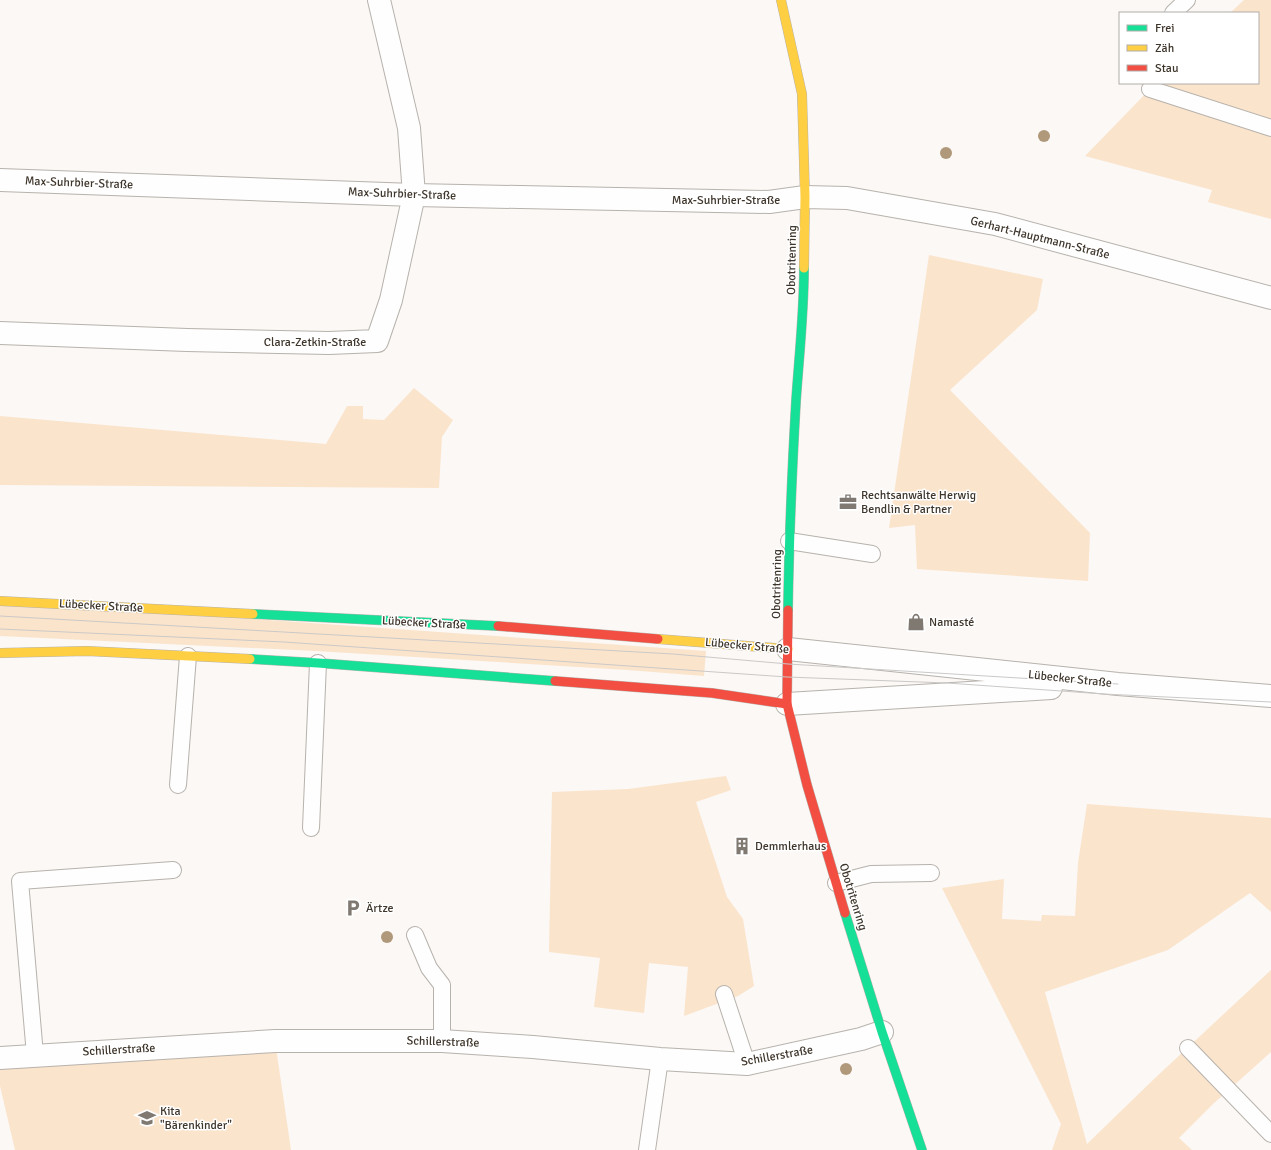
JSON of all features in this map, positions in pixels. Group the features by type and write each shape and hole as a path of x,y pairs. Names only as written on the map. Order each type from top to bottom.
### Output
{"street":[{"name":"Clara-Zetkin-Straße","path":"0,333 187,340 329,343 377,341 391,300 414,195 408,128 379,0"},
{"name":"Obotritenring","path":"781,0 802,94 804,198 804,294 796,401 789,541 787,704 807,785 836,883 882,1032 922,1150"},
{"name":"Max-Suhrbier-Straße","path":"0,180 414,195 769,202 804,198"},
{"name":"Gerhart-Hauptmann-Straße","path":"804,198 847,198 995,224 1271,298"},
{"name":"Lübecker Straße","path":"0,601 513,627 788,649 1118,684"},
{"name":"Lübecker Straße","path":"0,653 87,651 318,663 712,693 787,704 1118,684"},
{"path":"1118,684 1271,696"},
{"name":"Schillerstraße","path":"0,1058 275,1041 442,1040 660,1059 747,1064 862,1039 882,1032"}],"lane":[{"path":"1174,12 1187,0"},
{"path":"1150,89 1271,128"},
{"path":"789,541 872,554"},
{"path":"178,785 188,656"},
{"path":"311,828 318,663"},
{"path":"35,1055 20,881 173,870"},
{"path":"836,883 871,874 931,873"},
{"path":"415,935 429,968 442,985 442,1040"},
{"path":"724,994 747,1064"},
{"path":"1188,1048 1271,1134"},
{"path":"647,1150 660,1059"}],"shaded area":[{"path":"1244,0 1271,0 1271,219 1208,202 1212,190 1085,156 1155,84 1259,84 1259,12 1231,12"},
{"path":"929,255 1043,279 1037,310 950,390 1090,533 1088,581 917,569 915,525 889,528"},
{"path":"414,388 453,420 442,437 439,488 0,485 0,416 326,444 347,406 363,406 363,419 384,420"},
{"path":"0,601 706,651 704,676 316,651 0,636"},
{"path":"726,776 731,790 696,802 727,897 743,919 754,986 738,996 684,1016 688,967 649,963 644,1013 594,1007 600,958 549,952 552,792 628,789"},
{"path":"1087,804 1271,818 1271,912 1250,893 1168,950 1045,992 1087,1144 1271,970 1271,1052 1213,1104 1179,1138 1192,1150 1052,1150 1061,1124 942,888 1004,879 1002,919 1041,921 1042,915 1075,916 1078,863"},
{"name":"Kita \"Bärenkinder\"","path":"275,1041 291,1150 15,1150 0,1086 0,1058"}],"tram line":[{"path":"0,616 673,654 788,664 1118,684"},
{"path":"0,629 284,642 787,677 947,683 1104,694 1271,702"}],"traffic: fast":[{"path":"788,610 792,480 804,268"},
{"path":"253,614 498,626"},
{"path":"250,659 555,681"},
{"path":"845,913 882,1032 922,1150"}],"traffic: slow":[{"path":"781,0 802,94 805,197 804,268"},
{"path":"0,601 253,614"},
{"path":"658,639 788,649"},
{"path":"0,653 87,651 250,659"}],"traffic: jam":[{"path":"788,610 787,704 807,785 845,913"},
{"path":"498,626 658,639"},
{"path":"555,681 712,693 787,704"}],"place":[{"name":"Rechtsanwälte Herwig Bendlin & Partner","path":"848,502"},
{"name":"Namasté","path":"916,622"},
{"name":"Demmlerhaus","path":"742,846"},
{"name":"Ärtze","path":"353,908"},
{"name":"Kita \"Bärenkinder\"","path":"147,1118"}]}
